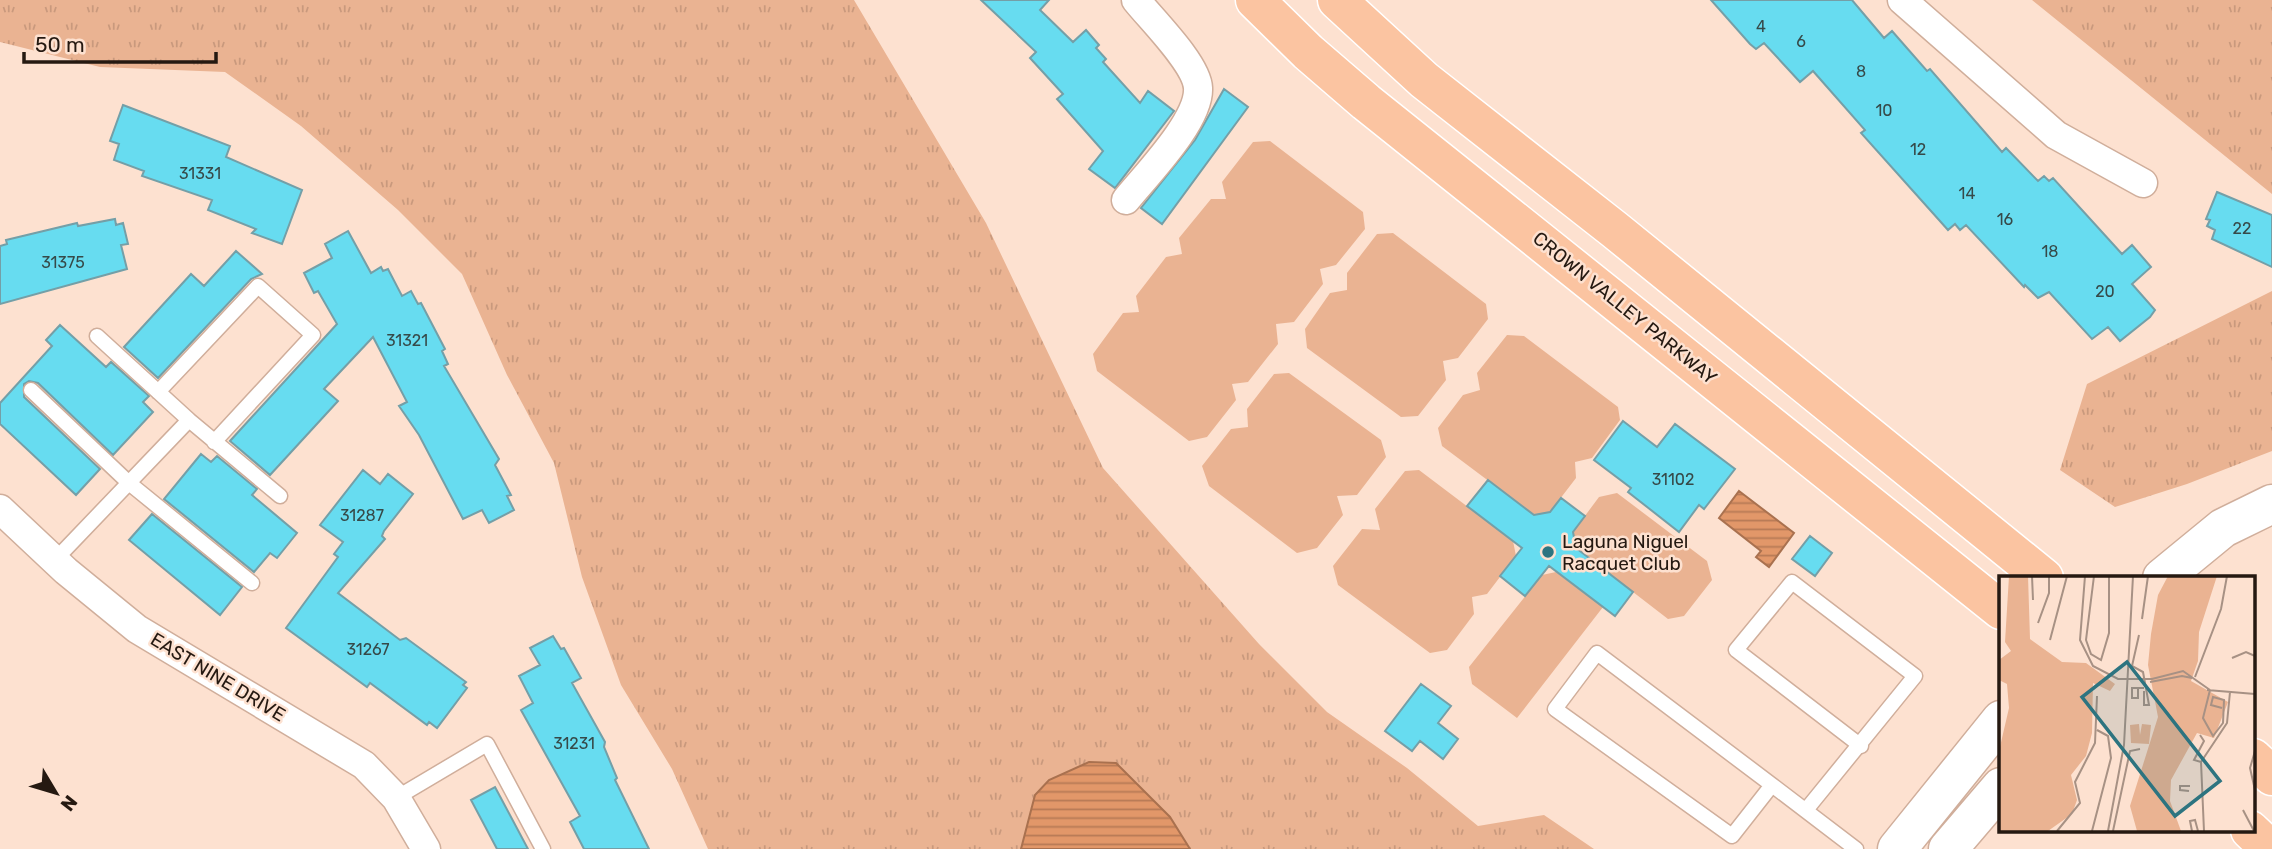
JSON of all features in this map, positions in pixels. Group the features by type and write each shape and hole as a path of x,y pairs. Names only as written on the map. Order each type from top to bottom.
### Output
{"main road":[{"name":"CROWN VALLEY PARKWAY","path":"1255,0 1308,52 1366,102 1999,608"},
{"path":"1336,0 1424,80 1615,230 2041,576"},
{"path":"2254,759 2272,776"},
{"path":"2252,832 2270,849"}],"street":[{"path":"1126,200 1194,113 1199,86 1189,65 1136,0"},
{"path":"1902,0 2056,135 2143,183"},
{"path":"2164,576 2223,528 2272,504"},
{"name":"EAST NINE DRIVE","path":"0,509 55,560 137,629 364,765 396,798 426,849"},
{"path":"1897,849 1999,722"},
{"path":"1948,849 1999,790"}],"lane":[{"path":"158,392 258,286 313,335 214,442"},
{"path":"97,336 189,421 280,496"},
{"path":"31,390 129,483 252,583"},
{"path":"55,560 189,421"},
{"path":"1806,810 1861,746 1915,676 1792,582 1736,650 1861,746"},
{"path":"1772,785 1732,836 1555,709 1597,653 1806,810 1856,849"},
{"path":"396,798 487,744 543,849"}],"green space":[{"path":"0,0 854,0 986,223 1103,468 1259,644 1327,712 1407,768 1478,826 1544,815 1594,849 708,849 672,769 621,685 582,577 554,463 507,375 462,274 398,210 301,126 225,72 100,67 0,42"},
{"path":"2032,0 2272,0 2272,194"},
{"path":"1270,141 1363,212 1365,229 1336,265 1320,269 1323,284 1294,322 1276,324 1278,344 1248,382 1232,384 1236,400 1207,437 1189,441 1097,371 1093,354 1123,313 1139,312 1136,296 1166,257 1182,254 1179,238 1211,199 1226,199 1222,182 1253,142"},
{"path":"1393,233 1486,304 1488,319 1458,358 1443,361 1446,380 1418,416 1401,417 1307,348 1305,329 1330,293 1347,290 1347,273 1377,234"},
{"path":"2272,291 2272,451 2187,484 2115,507 2060,470 2087,384"},
{"path":"1507,335 1524,336 1618,407 1620,420 1592,458 1575,462 1576,478 1550,512 1534,515 1442,446 1438,428 1463,395 1480,390 1477,373"},
{"path":"1289,373 1381,440 1386,457 1357,495 1337,496 1343,515 1317,548 1297,553 1209,486 1202,466 1231,429 1248,427 1247,409 1274,374"},
{"path":"1419,470 1513,541 1516,556 1487,594 1472,597 1474,614 1447,650 1430,653 1338,585 1333,566 1362,529 1380,530 1375,509 1405,471"},
{"path":"1617,493 1707,561 1712,580 1684,616 1668,619 1576,548 1573,532 1599,497"},
{"path":"1556,572 1603,607 1517,718 1472,684 1469,667 1542,575"}],"shaded area":[{"path":"1739,491 1794,533 1769,567 1756,557 1761,551 1719,518"},
{"path":"1089,762 1116,763 1170,817 1190,849 1021,849 1035,795 1049,780"}],"building":[{"path":"981,0 1049,0 1040,10 1073,42 1086,30 1099,45 1096,48 1106,59 1103,62 1140,103 1148,91 1174,111 1115,188 1089,169 1103,151 1057,99 1063,94 1030,58 1036,52"},
{"path":"1711,0 1852,0 1884,38 1892,31 1927,71 1930,69 2002,152 2006,148 2038,181 2044,176 2049,181 2053,178 2122,254 2132,245 2151,267 2132,284 2155,310 2120,341 2108,327 2092,339 2049,292 2038,298 2025,285 2024,287 1966,225 1960,230 1955,224 1948,230 1861,133 1865,130 1813,71 1800,82 1764,43 1756,49 1750,44"},
{"path":"1224,89 1248,107 1162,224 1141,208 1195,140"},
{"path":"123,105 230,146 226,157 302,190 282,244 252,233 256,229 208,210 212,200 142,176 144,171 114,160 119,144 110,141"},
{"path":"2217,192 2272,215 2272,267 2212,239 2215,230 2207,226 2210,220 2206,219"},
{"path":"115,219 116,225 123,223 128,244 121,245 127,269 0,304 0,246 7,244 6,240 77,223 78,226"},
{"path":"348,231 371,273 381,267 383,271 388,269 402,296 411,291 418,304 421,303 445,349 442,351 448,364 444,366 499,459 495,465 511,495 507,496 514,510 489,523 482,510 463,519 419,435 399,406 407,402 373,337 324,389 338,401 270,475 230,441 337,324 318,291 314,293 304,273 332,258 325,244"},
{"path":"236,251 262,274 251,279 158,378 124,347 191,274 204,286"},
{"path":"60,325 106,367 111,362 149,396 143,402 153,412 113,455 38,383 29,381 24,384 24,397 100,469 76,495 0,424 0,403 52,346 46,340"},
{"path":"1623,421 1657,447 1675,424 1735,469 1704,509 1699,505 1679,532 1628,492 1631,488 1594,460"},
{"path":"201,454 211,462 217,456 257,489 252,495 297,533 277,558 270,553 254,572 164,499"},
{"path":"363,470 380,484 388,474 413,494 384,531 382,536 385,539 338,593 400,640 406,638 466,682 463,685 467,688 437,728 429,722 427,725 370,683 367,687 286,628 338,557 334,554 343,542 320,525"},
{"name":"Laguna Niguel Racquet Club","path":"1488,480 1534,515 1550,512 1561,498 1585,516 1573,532 1576,548 1633,592 1615,616 1549,566 1525,596 1500,576 1522,548 1467,506"},
{"path":"152,514 242,587 220,615 129,540"},
{"path":"1810,536 1832,553 1815,576 1792,559"},
{"path":"553,636 561,649 564,648 581,678 572,683 605,742 604,747 617,778 615,780 649,849 584,849 570,822 580,816 521,710 533,703 519,676 540,665 530,648"},
{"path":"1421,684 1451,706 1438,723 1458,739 1443,759 1420,741 1412,751 1385,731"},
{"path":"495,787 528,849 497,849 471,800"}],"place":[{"name":"Laguna Niguel Racquet Club","path":"1548,552"}]}
